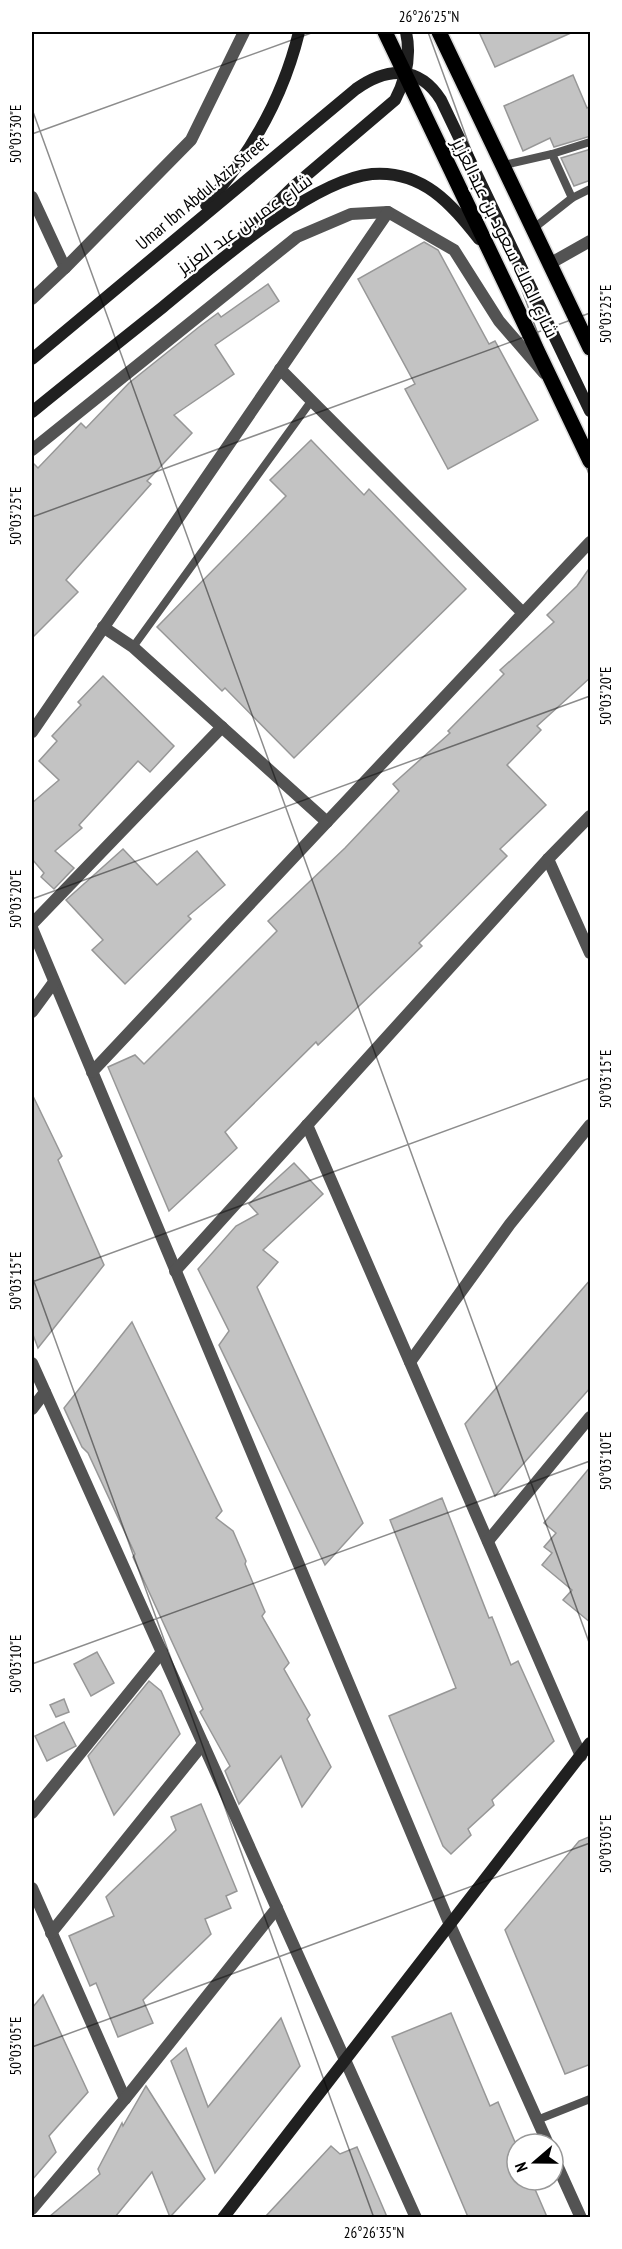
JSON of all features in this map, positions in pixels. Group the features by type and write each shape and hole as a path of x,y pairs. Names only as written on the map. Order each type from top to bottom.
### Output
{"main road":[{"path":"182,233 236,172 260,134 283,84 298,32"},
{"name":"شارع الملك سعود بن عبدالعزيز","path":"385,32 591,461"},
{"path":"210,268 294,186 388,108 401,88 408,59 406,32"},
{"name":"شارع الملك سعود بن عبدالعزيز","path":"439,32 591,348"},
{"name":"Umar Ibn Abdul Aziz Street","path":"32,359 356,89 383,74 404,74"},
{"path":"404,74 417,77 432,86 441,100 591,411"},
{"name":"شارع عمر بن عبد العزيز","path":"32,412 210,268 302,201 322,190 372,174 394,175 431,189 450,202 489,252"},
{"path":"223,2217 591,1743"}],"street":[{"path":"32,299 66,268 191,140 244,32"},
{"path":"32,197 66,268"},
{"path":"32,732 388,212"},
{"path":"32,450 297,237 351,214 388,212 454,250 499,321 555,385"},
{"path":"550,263 591,241"},
{"path":"280,369 523,613"},
{"path":"92,1072 591,542"},
{"path":"103,627 133,647 327,822"},
{"path":"222,727 32,926 450,1925 542,2132"},
{"path":"175,1271 548,859 591,816"},
{"path":"548,859 591,953"},
{"path":"32,1012 54,982"},
{"path":"307,1125 581,1756"},
{"path":"410,1362 510,1224 591,1125"},
{"path":"32,1363 416,2217"},
{"path":"32,1409 45,1392"},
{"path":"488,1541 591,1417"},
{"path":"32,1813 162,1652"},
{"path":"51,1932 203,1744"},
{"path":"32,1888 125,2099"},
{"path":"32,2209 125,2099 277,1908"},
{"path":"565,2182 581,2217"}],"lane":[{"path":"504,165 591,142"},
{"path":"552,154 572,198"},
{"path":"534,228 572,198 591,189"},
{"path":"133,647 312,400"},
{"path":"537,2120 591,2099"}],"building":[{"path":"479,32 573,32 495,67"},
{"path":"573,75 587,108 591,106 591,136 554,147 550,138 523,151 504,106"},
{"path":"591,149 591,180 574,186 561,158"},
{"path":"424,242 438,250 489,344 495,341 538,420 448,469 405,389 415,384 358,279"},
{"path":"268,284 279,301 215,345 234,374 174,415 192,433 147,481 151,484 66,580 78,592 32,638 32,462 38,468 81,423 86,428 129,383 199,327 218,313 221,317"},
{"path":"311,440 364,495 369,489 466,589 294,758 225,688 222,691 157,627 286,496 270,480"},
{"path":"591,566 591,677 537,726 541,730 507,765 546,805 500,849 507,856 419,943 422,946 318,1045 316,1042 225,1132 237,1148 169,1211 108,1067 135,1055 144,1064 277,931 268,921 345,848 399,791 393,784 450,733 448,731 504,674 500,670 554,622 547,615 577,586"},
{"path":"103,676 174,746 150,772 138,761 79,825 82,828 55,851 74,868 54,889 41,877 44,873 32,859 32,803 59,780 39,761 57,741 52,736 81,705 78,702"},
{"path":"123,849 157,885 197,851 225,885 188,916 191,919 125,984 92,950 103,940 66,900"},
{"path":"32,1094 62,1156 58,1160 104,1265 38,1348 32,1332"},
{"path":"294,1163 323,1194 263,1250 278,1262 257,1287 363,1523 325,1565 219,1345 229,1331 198,1269 236,1226 258,1214 249,1204"},
{"path":"591,1279 591,1387 495,1496 465,1424"},
{"path":"132,1322 222,1511 216,1518 233,1531 265,1612 262,1616 289,1663 284,1669 310,1715 307,1719 331,1767 302,1807 281,1756 239,1804 225,1771 230,1766 200,1712 203,1709 133,1557 135,1554 88,1453 82,1447 64,1408"},
{"path":"591,1466 591,1623 563,1600 572,1590 542,1565 552,1553 544,1547 556,1533 544,1523"},
{"path":"442,1498 489,1618 492,1617 511,1665 518,1661 554,1741 492,1800 494,1805 468,1829 471,1835 451,1854 443,1846 389,1716 456,1688 390,1520"},
{"path":"97,1652 114,1683 91,1696 74,1664"},
{"path":"149,1681 161,1691 180,1734 114,1815 88,1756"},
{"path":"64,1699 69,1712 56,1717 50,1705"},
{"path":"64,1722 76,1746 47,1761 35,1736"},
{"path":"201,1804 237,1891 226,1896 231,1908 205,1919 211,1934 143,2000 153,2023 118,2037 96,1983 90,1986 69,1936 114,1916 106,1897 176,1830 171,1817"},
{"path":"591,1836 591,2064 565,2074 505,1930 579,1841"},
{"path":"43,1995 88,2092 49,2136 56,2152 32,2180 32,2008"},
{"path":"451,2013 490,2106 498,2102 511,2132 505,2132 505,2192 536,2192 547,2217 468,2217 392,2037"},
{"path":"281,2018 300,2066 215,2173 171,2061 186,2048 208,2107"},
{"path":"146,2086 205,2179 170,2217 152,2172 115,2217 49,2217 100,2174 98,2169 122,2123 123,2126"},
{"path":"331,2146 340,2154 357,2147 387,2217 265,2217"}]}
